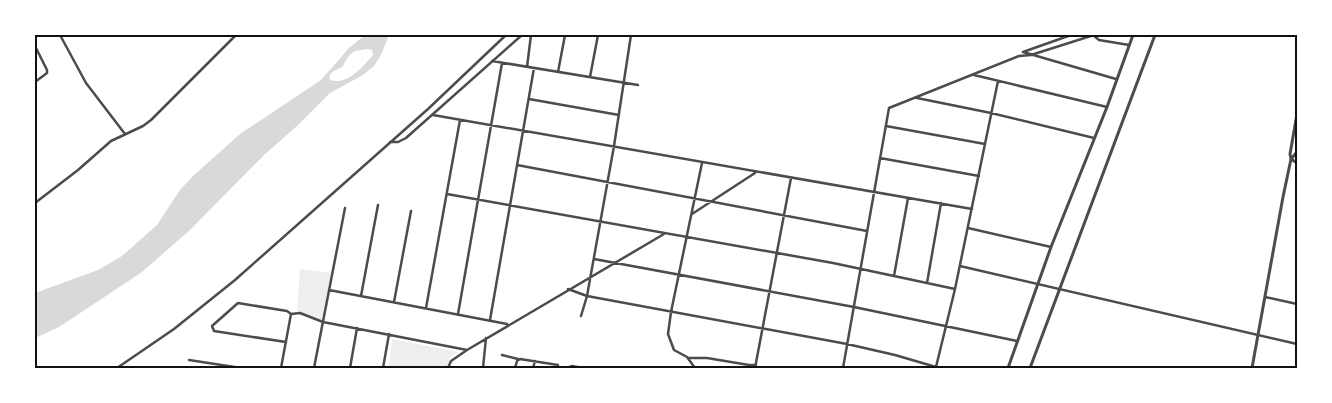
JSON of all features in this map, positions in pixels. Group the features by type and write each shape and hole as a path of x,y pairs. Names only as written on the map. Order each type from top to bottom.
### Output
{"street":[{"path":"60,35 86,83 125,134"},
{"path":"35,203 78,170 111,141 143,126 151,120 236,35"},
{"path":"117,368 174,329 235,280 390,142 506,35"},
{"path":"390,142 404,140 522,35"},
{"path":"526,67 531,35"},
{"path":"558,72 565,35"},
{"path":"590,77 598,35"},
{"path":"581,316 588,296 631,35"},
{"path":"1019,56 1023,52 1071,35"},
{"path":"843,368 888,108 1019,56 1032,55 1093,35 1099,40 1129,45"},
{"path":"1008,368 1051,248 1133,35"},
{"path":"1030,368 1155,35"},
{"path":"35,46 48,70 47,73 35,82"},
{"path":"1023,52 1116,79"},
{"path":"491,61 638,85"},
{"path":"458,314 502,63"},
{"path":"490,320 534,68"},
{"path":"974,75 1106,107"},
{"path":"568,290 588,296 847,344 895,355 936,368 956,289 998,81"},
{"path":"915,98 991,113 1094,138"},
{"path":"529,99 619,115"},
{"path":"1252,368 1291,159 1290,154 1297,114"},
{"path":"433,115 972,209"},
{"path":"426,308 460,120"},
{"path":"886,126 985,144"},
{"path":"1291,159 1297,151 1297,140"},
{"path":"880,158 979,176"},
{"path":"1291,159 1297,163"},
{"path":"702,162 668,334 670,343 676,352 688,358 707,358 755,366 791,178"},
{"path":"517,165 868,231"},
{"path":"692,214 756,172"},
{"path":"446,194 776,253 956,289"},
{"path":"894,276 908,198"},
{"path":"927,283 941,203"},
{"path":"361,296 378,206"},
{"path":"314,368 345,208"},
{"path":"394,302 411,211"},
{"path":"968,228 1051,248"},
{"path":"448,368 453,359 486,338 665,233"},
{"path":"594,259 854,307 1018,341"},
{"path":"960,266 1297,344"},
{"path":"329,290 509,324"},
{"path":"1265,297 1297,304"},
{"path":"286,342 218,332 212,330 212,326 238,303 287,311 291,314 300,313 323,322 467,350"},
{"path":"281,368 291,314"},
{"path":"350,368 357,328"},
{"path":"383,368 390,334"},
{"path":"483,368 486,338"},
{"path":"502,355 558,365"},
{"path":"688,358 695,368"},
{"path":"515,368 518,359"},
{"path":"189,360 241,368"},
{"path":"534,368 535,361"},
{"path":"567,368 569,366 583,368"}],"shaded area":[{"path":"365,35 389,35 381,55 374,66 363,75 330,93 264,155 190,230 142,272 59,327 35,338 35,293 98,270 122,256 157,225 180,190 193,176 240,134 321,80 349,48","holes":["372,50 373,55 349,78 337,81 330,80 330,74 343,66 348,57 355,51"]},
{"path":"300,269 331,273 322,320 297,311"},
{"path":"392,339 458,352 450,357 448,368 389,368"}]}
